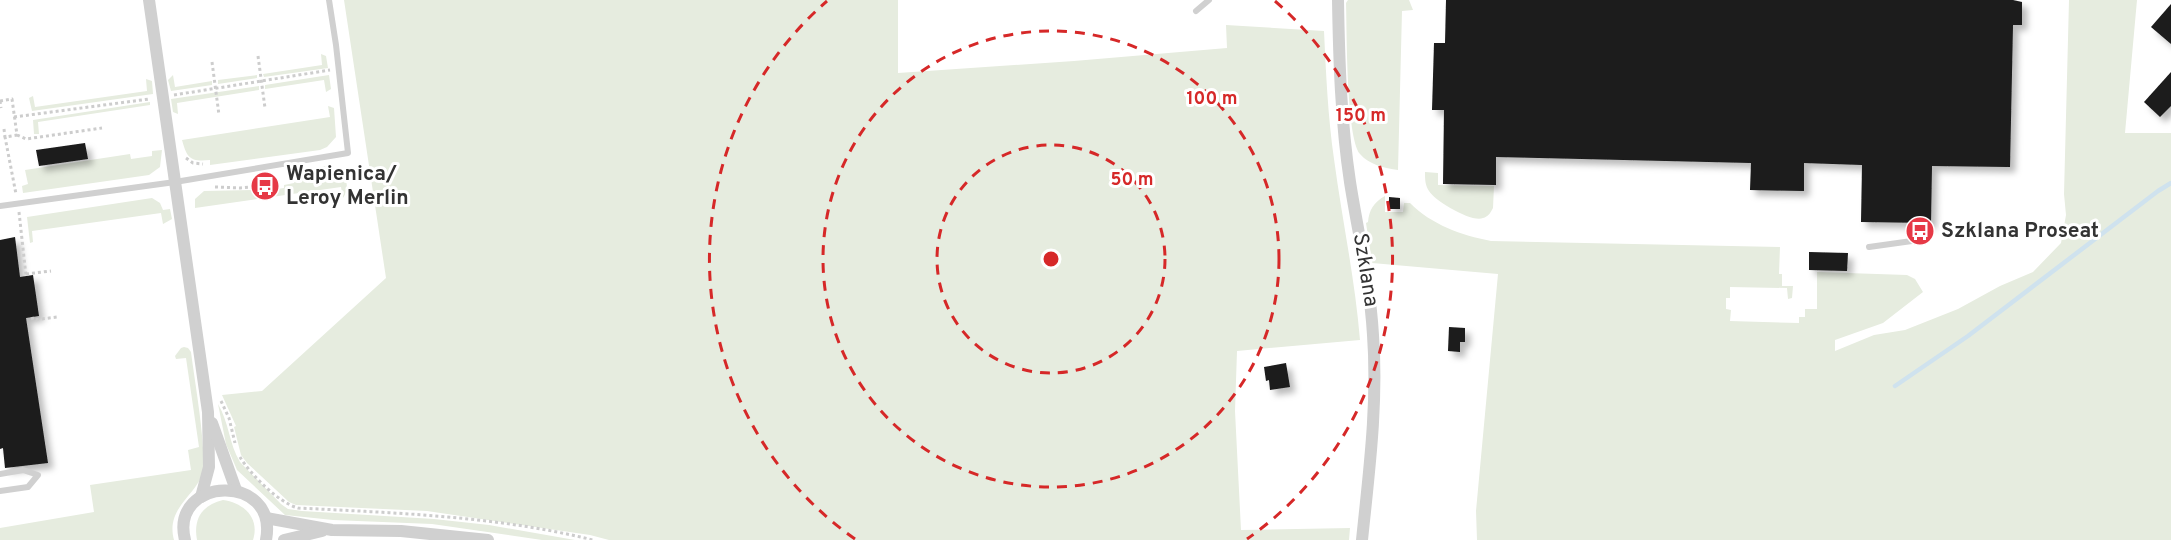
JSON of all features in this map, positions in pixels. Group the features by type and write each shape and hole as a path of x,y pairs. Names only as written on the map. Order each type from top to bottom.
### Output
{"street":[{"path":"149,0 208,412 209,467 201,497"},
{"name":"Szklana","path":"1338,0 1340,85 1344,134 1370,299 1374,347 1373,434 1362,540"},
{"path":"208,412 236,490"},
{"path":"185,540 185,520 191,507 201,497 212,491 224,489 236,490 249,496 259,505 266,518 268,532 266,540"},
{"path":"266,518 332,530 401,531 488,540"},
{"path":"284,540 332,530"}],"lane":[{"path":"0,206 175,182 348,153 329,0"},
{"path":"1196,11 1209,0"},
{"path":"1869,247 1919,240"},
{"path":"0,474 23,470 38,475 28,487 0,491"}],"path":[{"path":"258,56 265,108"},
{"path":"212,62 219,115"},
{"path":"1,108 0,101 12,99 14,117"},
{"path":"17,135 26,139 102,128"},
{"path":"4,129 5,137"},
{"path":"182,152 193,164 203,164"},
{"path":"206,187 240,188 276,185"},
{"path":"19,215 30,213"},
{"path":"26,274 51,271"},
{"path":"32,317 33,320 57,317"},
{"path":"217,392 229,418 235,445"},
{"path":"237,454 245,466 284,502 298,508 474,519 593,540"}],"shaded area":[{"path":"344,0 898,0 898,73 1227,48 1226,25 1324,31 1332,143 1360,340 1237,351 1235,411 1241,530 1350,528 1349,540 609,540 590,535 427,511 296,505 289,502 241,455 234,427 236,426 222,395 262,391 386,278"},
{"path":"1348,0 1409,0 1413,10 1402,11 1398,170 1368,161 1360,154 1355,144 1348,82 1346,3"},
{"path":"2069,0 2137,0 2125,133 2171,133 2171,540 1477,540 1476,511 1498,274 1372,263 1366,223 1371,210 1378,201 1385,196 1385,212 1403,212 1404,203 1410,203 1437,223 1469,236 1491,241 1780,247 1779,274 1782,274 1782,286 1793,286 1792,298 1788,299 1787,288 1730,287 1730,298 1726,298 1726,309 1731,310 1730,321 1799,323 1799,317 1805,317 1805,309 1817,309 1817,272 1907,275 1915,279 1923,292 1883,323 1835,340 1835,351 1874,335 1905,330 1958,309 2000,286 2033,272 2061,243 2066,215 2064,194"},
{"path":"321,54 326,56 328,68 264,77 263,74 322,65"},
{"path":"173,75 175,87 212,81 212,85 171,91 168,80"},
{"path":"257,75 257,78 218,84 218,80"},
{"path":"329,75 331,89 326,92 324,80 265,89 265,85"},
{"path":"146,79 152,81 153,94 32,111 29,98 33,96 35,107 147,91"},
{"path":"259,86 259,90 177,103 178,114 173,112 171,99"},
{"path":"150,102 150,105 38,122 39,134 34,134 33,120"},
{"path":"328,106 334,108 336,137 327,147 320,150 210,165 210,160 190,158 182,140 330,117"},
{"path":"162,150 160,167 149,175 23,193 22,186 28,184 25,170 130,154 131,159 152,156 152,151"},
{"path":"322,166 334,169 343,176 347,186 343,198 341,187 195,208 195,199 204,191 252,190 253,193 284,188 284,185 294,183 294,176"},
{"path":"1425,172 1438,173 1438,185 1494,186 1492,210 1486,217 1478,219 1454,210 1429,191"},
{"path":"152,198 160,203 163,210 170,209 172,219 163,224 161,213 32,231 33,242 30,243 27,217"},
{"path":"184,347 191,352 201,424 203,471 200,480 183,502 174,519 172,529 174,540 0,540 0,528 94,512 90,485 191,470 188,450 199,447 186,358 176,359 175,356"},
{"path":"218,404 240,462 288,509 434,519 489,525 575,540 542,540 432,524 333,520 285,515 237,470 226,444"},
{"path":"223,500 238,504 252,518 255,532 253,540 197,540 196,526 204,509"}],"building":[{"path":"1446,0 2013,0 2022,2 2022,25 2013,25 2010,167 1932,166 1931,223 1861,222 1862,165 1804,163 1804,191 1750,190 1751,163 1496,157 1496,185 1443,184 1444,110 1432,110 1434,43 1445,43"},
{"path":"2171,4 2171,44 2151,27"},
{"path":"2171,72 2171,106 2160,117 2144,102"},
{"path":"85,143 88,159 39,166 36,150"},
{"path":"1389,197 1400,198 1400,209 1389,209"},
{"path":"15,237 20,277 33,275 39,316 26,318 48,463 5,468 3,448 0,449 0,240"},
{"path":"1809,252 1848,253 1847,271 1809,270"},
{"path":"1449,327 1465,328 1465,342 1460,342 1460,352 1448,351"},
{"path":"1286,363 1290,387 1270,390 1264,367"}],"waterway":[{"path":"1895,386 1968,336 2171,183"}],"place":[{"name":"Wapienica/ Leroy Merlin","path":"265,186"},
{"name":"Szklana Proseat","path":"1920,231"}]}
